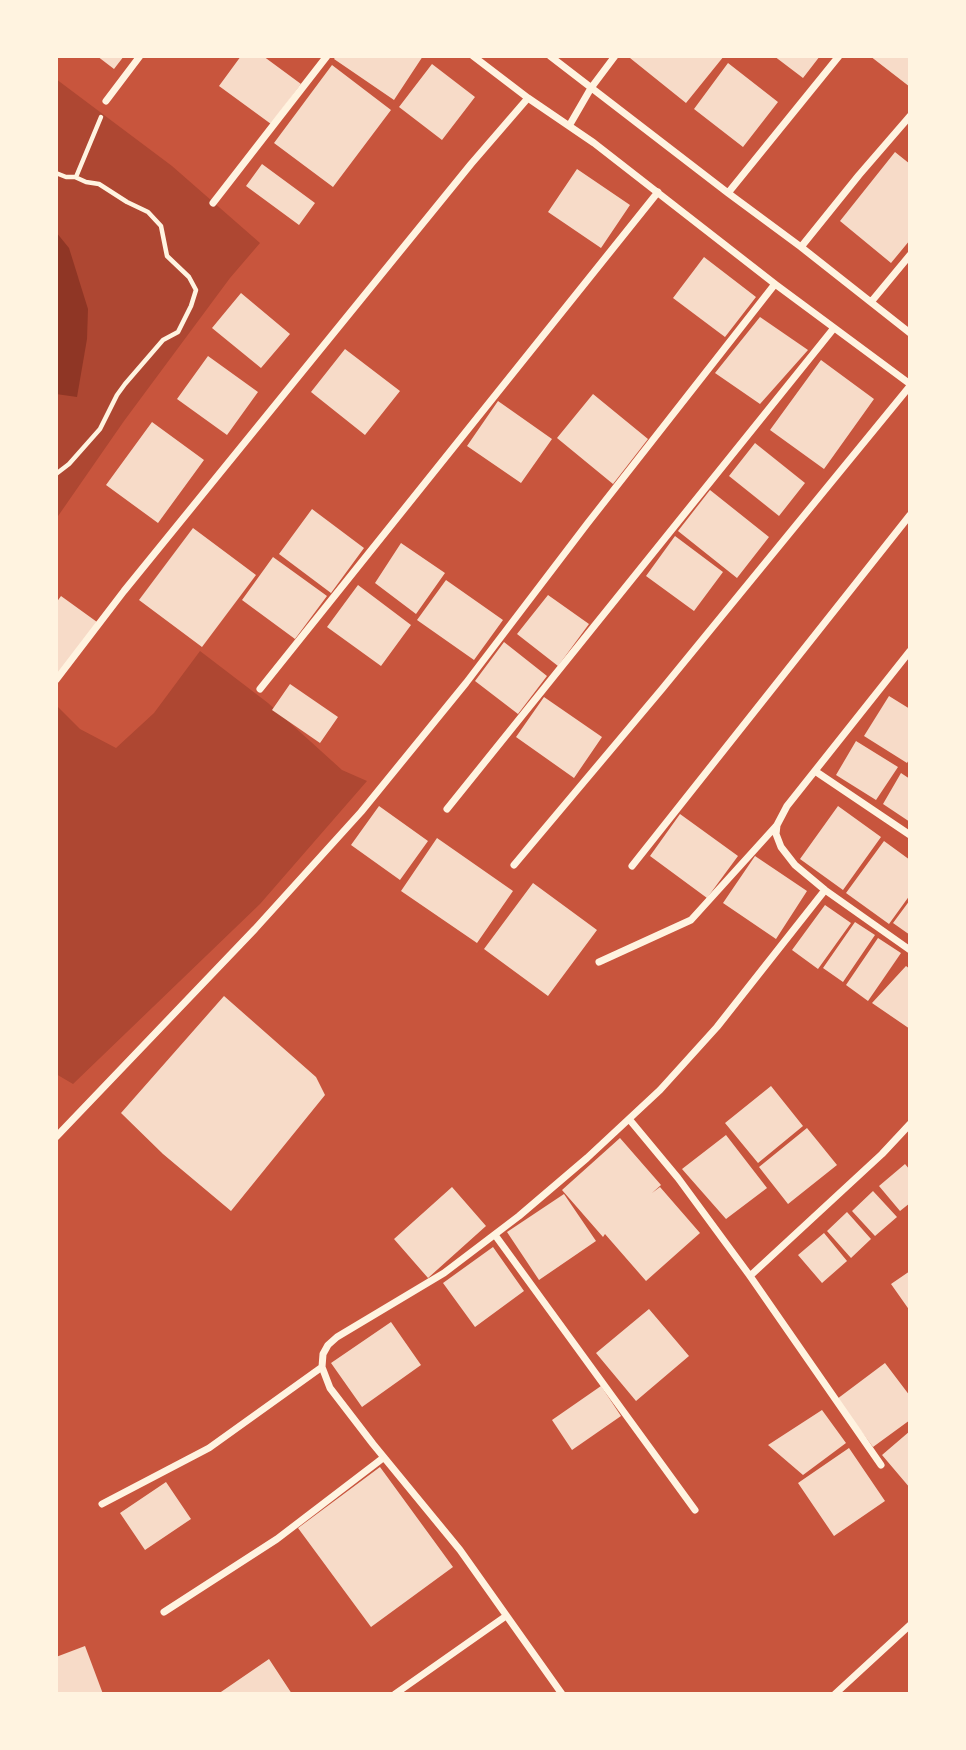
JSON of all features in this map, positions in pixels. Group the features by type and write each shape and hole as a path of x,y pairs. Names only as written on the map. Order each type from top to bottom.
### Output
{"street":[{"path":"106,102 140,56"},
{"path":"213,203 327,56"},
{"path":"473,56 594,143 775,285 910,385 514,865"},
{"path":"550,56 910,332"},
{"path":"569,126 591,88 615,56"},
{"path":"728,193 839,56"},
{"path":"56,680 124,591 471,164 528,98"},
{"path":"801,247 910,116"},
{"path":"260,690 659,192"},
{"path":"871,302 910,255"},
{"path":"56,1137 255,929 361,812 466,683 595,513 775,285"},
{"path":"447,809 834,328"},
{"path":"632,866 910,515"},
{"path":"599,962 691,920 777,825 787,806 910,651"},
{"path":"816,771 910,835"},
{"path":"777,825 776,834 789,859 825,890 910,950"},
{"path":"562,1694 460,1550 383,1458 330,1388 322,1367 323,1354 337,1337 444,1273 495,1235 587,1158 660,1090 717,1027 825,890"},
{"path":"629,1119 678,1178 750,1276 881,1465"},
{"path":"750,1276 882,1154 910,1124"},
{"path":"495,1235 695,1510"},
{"path":"102,1504 209,1448 322,1367"},
{"path":"164,1612 277,1539 383,1458"},
{"path":"395,1694 506,1616"},
{"path":"835,1694 910,1625"}],"path":[{"path":"75,177 101,116"},
{"path":"56,173 99,184 148,212 160,226 166,256 189,277 196,290 178,332 163,340 125,384 100,429 69,464 56,474"}],"shaded area":[{"path":"56,79 172,166 260,243 230,278 124,421 56,519"},
{"path":"56,232 69,248 88,309 87,339 77,397 56,394"},
{"path":"200,651 268,703 342,770 367,781 260,904 73,1084 56,1074 56,705 80,729 116,748 154,713"}],"building":[{"path":"97,56 124,56 114,69"},
{"path":"241,56 263,56 301,84 271,124 219,86"},
{"path":"336,56 423,56 394,100 334,59"},
{"path":"724,56 686,103 630,58"},
{"path":"774,56 820,56 803,78"},
{"path":"870,56 910,56 910,87"},
{"path":"728,63 778,102 743,147 694,109"},
{"path":"432,64 475,97 442,140 399,107"},
{"path":"332,65 391,110 333,187 274,143"},
{"path":"895,152 910,164 910,240 891,263 840,221"},
{"path":"262,164 315,203 299,225 246,186"},
{"path":"577,169 630,205 601,248 548,212"},
{"path":"704,257 756,297 725,337 673,298"},
{"path":"241,293 290,334 261,368 212,328"},
{"path":"760,317 808,350 760,404 715,373"},
{"path":"345,349 400,391 365,435 311,392"},
{"path":"208,356 258,392 227,435 177,399"},
{"path":"821,360 874,399 824,469 770,430"},
{"path":"593,394 648,439 613,484 557,438"},
{"path":"498,401 552,439 521,483 467,446"},
{"path":"152,422 204,460 158,523 106,485"},
{"path":"755,443 805,483 779,516 729,476"},
{"path":"710,490 769,537 737,578 678,531"},
{"path":"312,509 364,548 331,593 279,554"},
{"path":"193,528 256,575 202,647 139,600"},
{"path":"675,536 723,572 694,611 646,576"},
{"path":"401,543 445,573 416,614 375,583"},
{"path":"273,557 327,596 295,639 242,600"},
{"path":"446,580 503,620 474,660 417,620"},
{"path":"358,585 411,625 381,666 327,627"},
{"path":"548,595 589,624 558,666 517,634"},
{"path":"61,596 97,622 56,677 56,603"},
{"path":"504,642 547,676 518,714 475,681"},
{"path":"290,684 338,717 320,743 272,710"},
{"path":"889,696 910,709 910,758 907,763 864,736"},
{"path":"544,697 602,737 574,778 516,737"},
{"path":"856,741 898,767 876,800 836,775"},
{"path":"901,773 910,779 910,822 883,804"},
{"path":"379,806 428,841 400,880 351,845"},
{"path":"838,806 881,837 843,890 800,859"},
{"path":"680,814 738,856 707,898 650,856"},
{"path":"437,838 513,891 477,943 401,891"},
{"path":"884,841 910,860 910,895 889,924 846,893"},
{"path":"755,856 807,891 776,939 723,903"},
{"path":"533,883 597,930 548,996 484,949"},
{"path":"910,900 910,935 893,923"},
{"path":"825,905 851,923 818,969 792,950"},
{"path":"855,922 875,935 843,982 823,968"},
{"path":"878,938 901,953 868,1001 846,985"},
{"path":"906,966 910,969 910,1029 872,1003"},
{"path":"224,996 316,1077 325,1095 231,1211 163,1154 121,1113"},
{"path":"771,1086 803,1126 758,1163 725,1123"},
{"path":"807,1128 837,1165 788,1204 759,1167"},
{"path":"726,1135 767,1188 726,1219 682,1169"},
{"path":"620,1138 661,1185 652,1193 660,1187 700,1233 646,1281 562,1190"},
{"path":"905,1164 910,1170 910,1203 900,1211 879,1186"},
{"path":"452,1187 486,1226 428,1278 394,1239"},
{"path":"873,1191 897,1217 875,1236 852,1211"},
{"path":"564,1194 596,1241 539,1280 507,1232"},
{"path":"847,1212 871,1239 851,1258 827,1231"},
{"path":"824,1233 847,1261 822,1283 798,1255"},
{"path":"493,1247 524,1291 475,1327 443,1283"},
{"path":"910,1271 910,1311 891,1284"},
{"path":"649,1309 689,1356 636,1401 596,1353"},
{"path":"391,1322 421,1365 362,1407 331,1363"},
{"path":"885,1363 910,1396 910,1420 873,1447 837,1399"},
{"path":"601,1386 621,1416 572,1450 552,1420"},
{"path":"822,1410 846,1443 803,1475 768,1445"},
{"path":"910,1431 910,1488 882,1455"},
{"path":"849,1448 885,1501 834,1536 798,1483"},
{"path":"380,1467 453,1567 371,1627 298,1528"},
{"path":"166,1482 191,1519 145,1550 120,1513"},
{"path":"85,1646 103,1694 56,1694 56,1657"},
{"path":"269,1659 292,1694 218,1694"}]}
